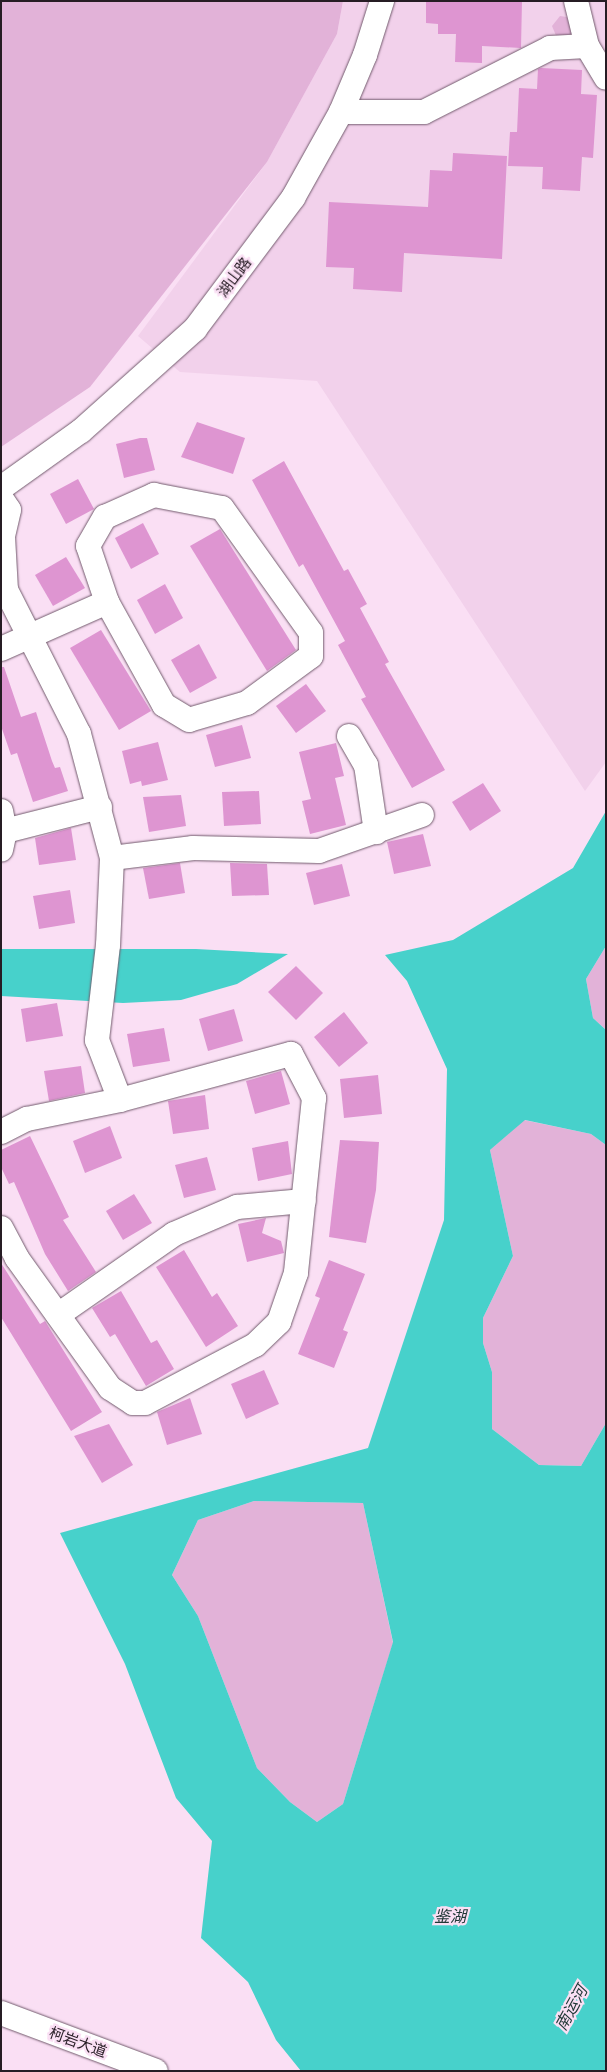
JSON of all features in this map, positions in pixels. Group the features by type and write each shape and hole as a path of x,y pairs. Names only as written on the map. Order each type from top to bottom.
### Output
{"street":[{"name":"湖山路","path":"1,488 81,431 195,329 293,198 341,112 365,55 382,1"},
{"path":"576,1 587,46 606,78"},
{"path":"341,112 424,112 550,48 587,46"},
{"path":"154,495 222,508 311,632 310,656 247,703 189,720 164,705 107,602 88,546 105,517 154,495"},
{"path":"1,498 9,510 3,537 4,587 79,734 100,807 112,858 108,945 99,1004 97,1040 120,1100"},
{"path":"1,649 31,638 107,602"},
{"path":"349,736 366,765 376,832"},
{"path":"2,831 100,807"},
{"path":"112,858 193,848 319,851 422,815"},
{"path":"1,1132 27,1119 120,1100 292,1054 314,1098 296,1273 279,1322 255,1344 145,1403 133,1403 110,1388 17,1258 1,1228"},
{"path":"58,1315 174,1234 237,1207 304,1201"},
{"name":"柯岩大道","path":"1,2013 156,2071"}],"shaded area":[{"path":"1,1 343,1 337,34 267,162 90,387 1,447"},
{"path":"343,1 606,1 606,762 585,791 317,381 180,372 138,336 267,162 337,34"},
{"path":"560,16 573,18 577,30 569,40 557,38 552,26"},
{"path":"606,946 606,1030 593,1018 586,979"},
{"path":"524,1120 591,1134 606,1145 606,1423 581,1466 539,1465 492,1429 492,1372 483,1343 483,1318 513,1256 490,1150"},
{"path":"254,1501 363,1503 393,1643 343,1804 317,1822 290,1802 257,1768 198,1616 172,1575 198,1520"}],"water":[{"name":"鉴湖","path":"606,811 606,946 586,979 593,1018 606,1030 606,1145 591,1134 525,1120 490,1150 513,1256 483,1318 483,1343 492,1372 492,1429 539,1465 581,1466 606,1423 606,2071 301,2071 276,2040 248,1982 201,1938 212,1841 176,1798 125,1664 60,1533 368,1448 444,1220 447,1069 407,981 385,955 453,940 573,868","holes":["254,1501 363,1503 393,1642 343,1804 317,1822 290,1802 257,1768 198,1616 172,1575 198,1520"]},
{"path":"1,949 196,949 288,954 237,984 181,1000 123,1003 1,996"}],"building":[{"path":"426,1 522,1 521,48 482,46 482,63 455,62 456,34 438,34 438,24 426,23"},
{"path":"538,69 582,70 581,94 597,95 593,158 582,157 580,191 542,189 543,167 508,166 510,132 517,132 519,88 537,89"},
{"path":"453,153 507,156 502,259 404,253 402,292 353,289 354,268 326,267 329,202 428,207 430,170 452,171"},
{"path":"197,422 245,438 233,474 181,457"},
{"path":"147,438 155,470 124,478 116,444"},
{"path":"284,461 344,571 348,569 367,604 360,608 389,662 385,664 445,770 412,788 361,699 366,697 338,645 345,641 303,564 299,567 252,480"},
{"path":"78,479 94,509 66,524 50,494"},
{"path":"143,523 159,554 131,569 115,538"},
{"path":"220,529 296,650 267,671 190,546"},
{"path":"66,557 85,588 53,606 35,575"},
{"path":"165,584 183,618 155,634 137,600"},
{"path":"101,630 151,711 119,730 70,648"},
{"path":"199,644 217,678 190,693 171,660"},
{"path":"1,667 4,667 21,717 36,712 52,761 55,768 60,767 68,791 33,802 17,753 11,755 1,726"},
{"path":"306,684 326,711 296,733 276,706"},
{"path":"242,725 251,758 215,767 206,735"},
{"path":"158,742 168,780 142,786 141,781 130,784 122,751"},
{"path":"336,743 344,776 335,778 346,825 310,834 302,801 311,799 299,752"},
{"path":"483,783 501,811 470,831 452,802"},
{"path":"259,791 261,824 224,826 222,792"},
{"path":"181,795 186,826 149,832 143,797"},
{"path":"71,828 76,860 39,865 35,838"},
{"path":"423,834 431,866 394,874 387,842"},
{"path":"180,863 185,893 149,899 143,868"},
{"path":"230,863 267,864 269,895 232,896"},
{"path":"342,864 350,896 314,905 306,873"},
{"path":"70,890 75,923 39,929 33,896"},
{"path":"296,966 323,993 296,1020 268,992"},
{"path":"57,1003 63,1036 26,1042 21,1009"},
{"path":"234,1009 243,1041 208,1051 199,1019"},
{"path":"344,1012 368,1043 339,1067 314,1037"},
{"path":"164,1028 170,1061 133,1067 127,1034"},
{"path":"81,1066 85,1093 49,1101 44,1071"},
{"path":"281,1071 290,1104 255,1114 246,1081"},
{"path":"378,1075 382,1114 344,1118 340,1079"},
{"path":"205,1095 209,1129 173,1134 168,1101"},
{"path":"110,1126 122,1158 85,1173 73,1141"},
{"path":"30,1136 69,1217 63,1220 96,1272 68,1291 45,1254 14,1182 9,1184 1,1167 1,1150"},
{"path":"340,1140 379,1142 376,1190 366,1243 329,1237"},
{"path":"288,1141 292,1174 258,1181 252,1148"},
{"path":"207,1157 216,1190 184,1198 175,1165"},
{"path":"134,1194 152,1223 123,1240 106,1211"},
{"path":"266,1218 262,1233 281,1241 284,1253 247,1262 238,1224"},
{"path":"184,1250 212,1297 217,1293 238,1326 206,1347 156,1267"},
{"path":"329,1260 365,1274 343,1330 348,1332 334,1368 298,1354 320,1298 315,1296"},
{"path":"1,1263 40,1324 45,1321 102,1412 71,1431 1,1317"},
{"path":"121,1291 151,1343 157,1340 174,1369 146,1386 115,1334 110,1337 92,1308"},
{"path":"264,1370 279,1404 246,1419 231,1384"},
{"path":"190,1398 202,1434 167,1445 157,1412"},
{"path":"109,1424 133,1465 102,1483 74,1436"}],"water label":[{"name":"南运河","path":"571,2008"}]}
